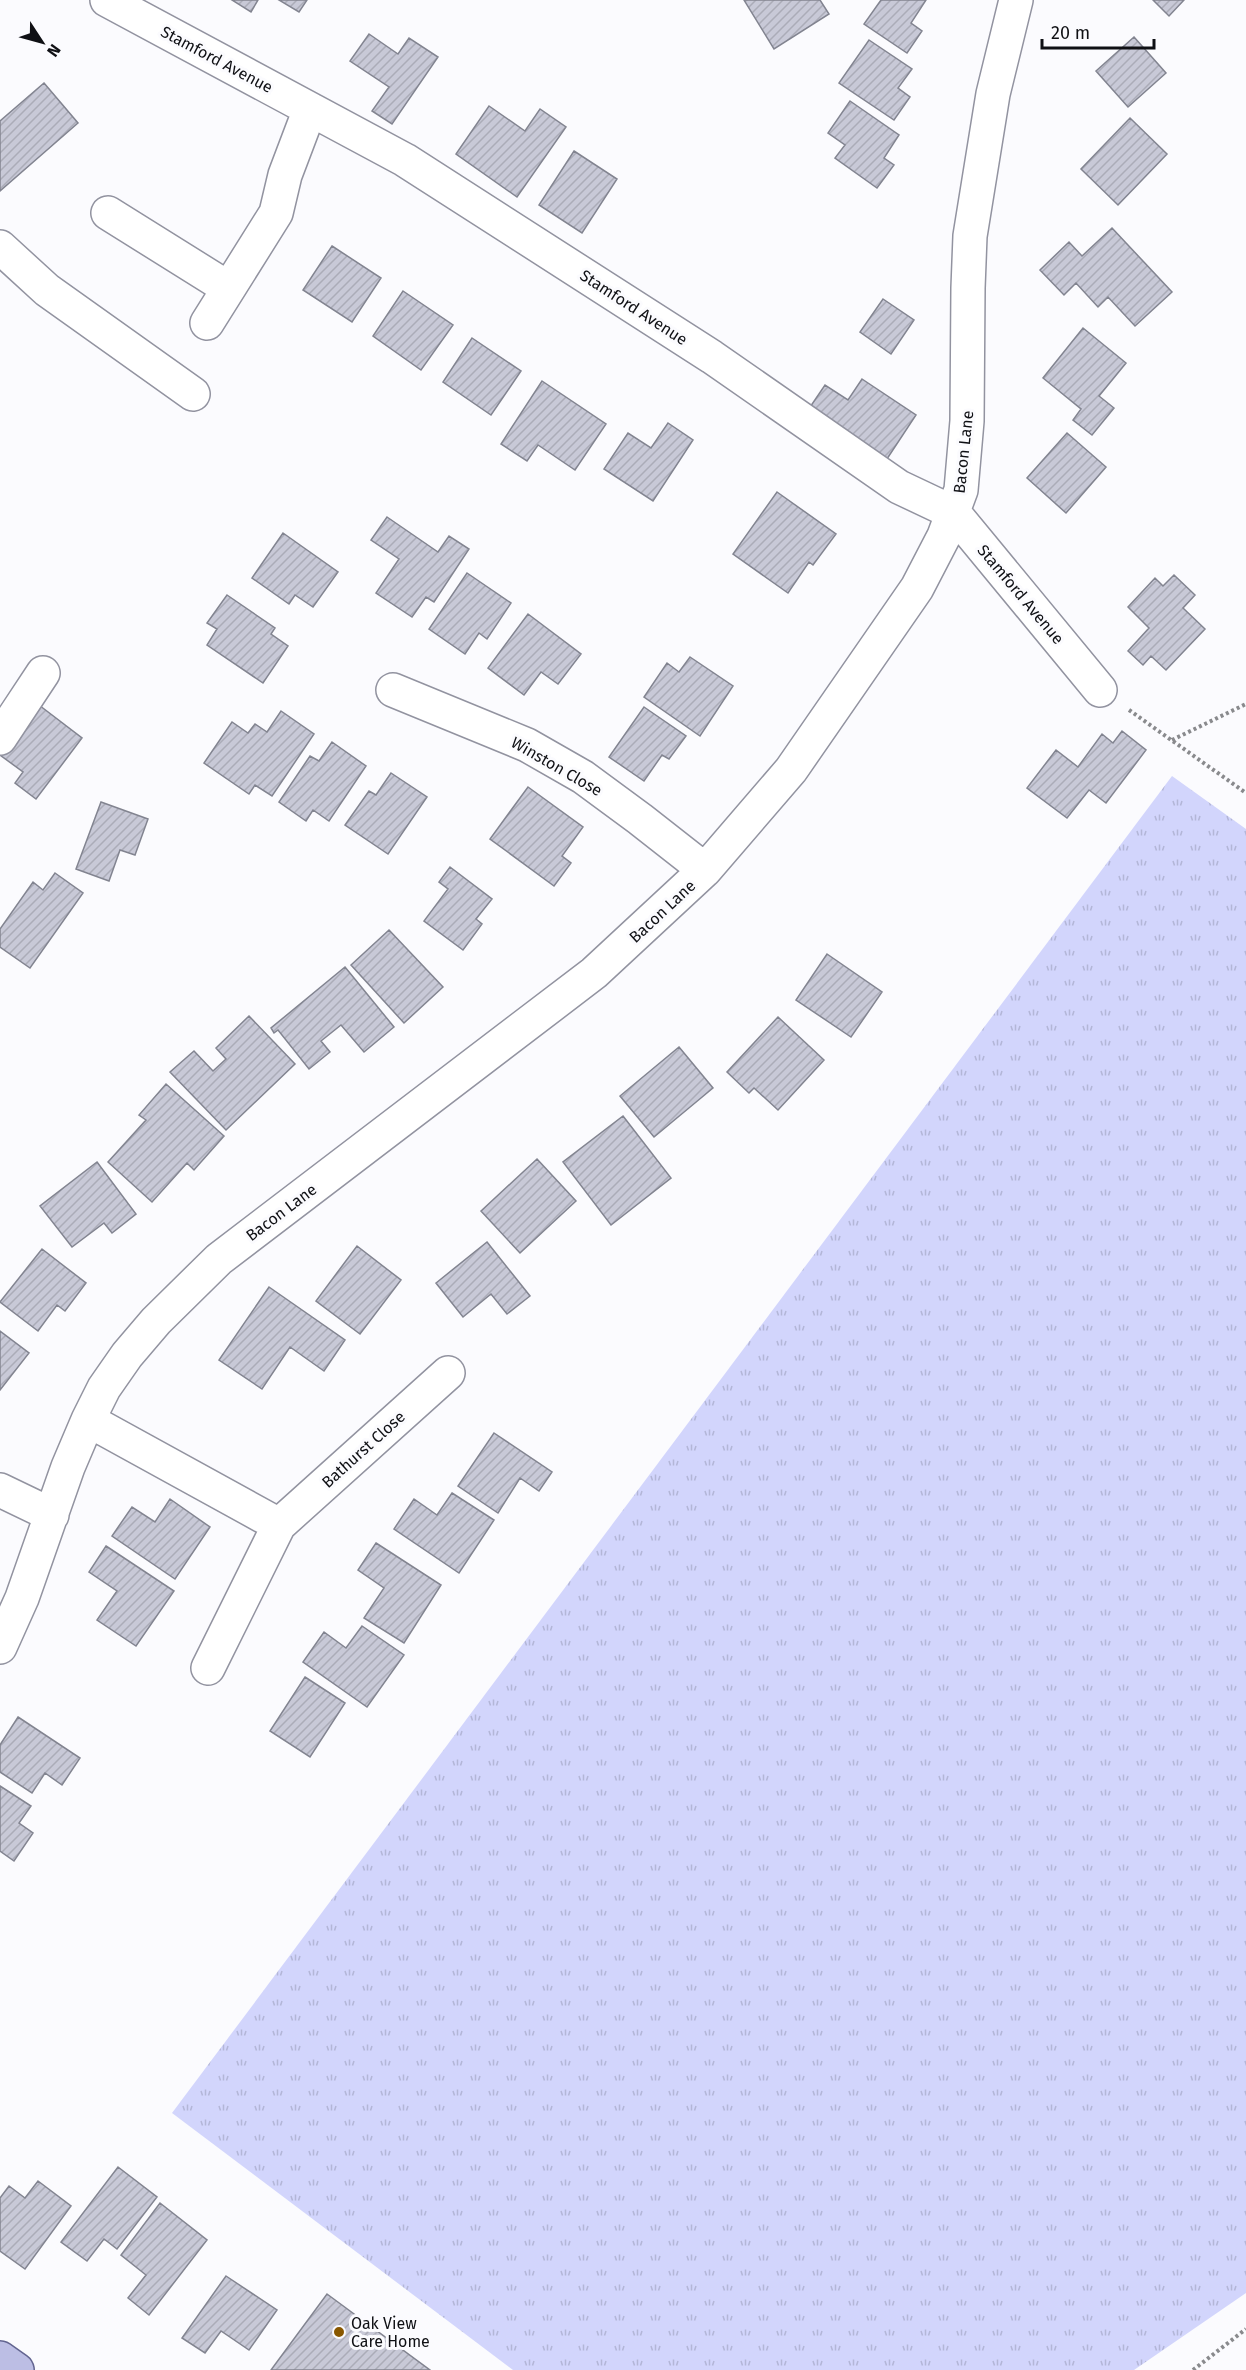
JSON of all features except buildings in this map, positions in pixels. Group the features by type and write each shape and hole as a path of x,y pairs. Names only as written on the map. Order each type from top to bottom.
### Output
{"main road":[{"path":"0,2358 17,2370"}],"street":[{"name":"Stamford Avenue","path":"107,0 405,160 712,357 899,487 954,513 1100,690"},
{"name":"Bacon Lane","path":"0,1647 22,1598 88,1420 104,1388 127,1355 156,1321 219,1259 594,973 705,870 790,770 916,588 954,513 961,490 965,459 970,236 993,94 1016,0"},
{"path":"207,323 276,213 285,176 310,109"},
{"path":"108,213 228,288"},
{"path":"0,247 47,290 193,394"},
{"path":"0,738 43,673"},
{"name":"Winston Close","path":"393,690 526,745 583,777 705,870"},
{"name":"Bathurst Close","path":"208,1668 279,1525 448,1373"},
{"path":"88,1420 279,1525"},
{"path":"0,1490 52,1515"}],"path":[{"path":"1100,690 1246,793"},
{"path":"1172,740 1246,704"},
{"path":"1193,2370 1246,2329"}],"green space":[{"path":"1172,776 1246,829 1246,2293 1134,2370 513,2370 172,2113"}],"place":[{"name":"Oak View Care Home","path":"339,2332"}]}
